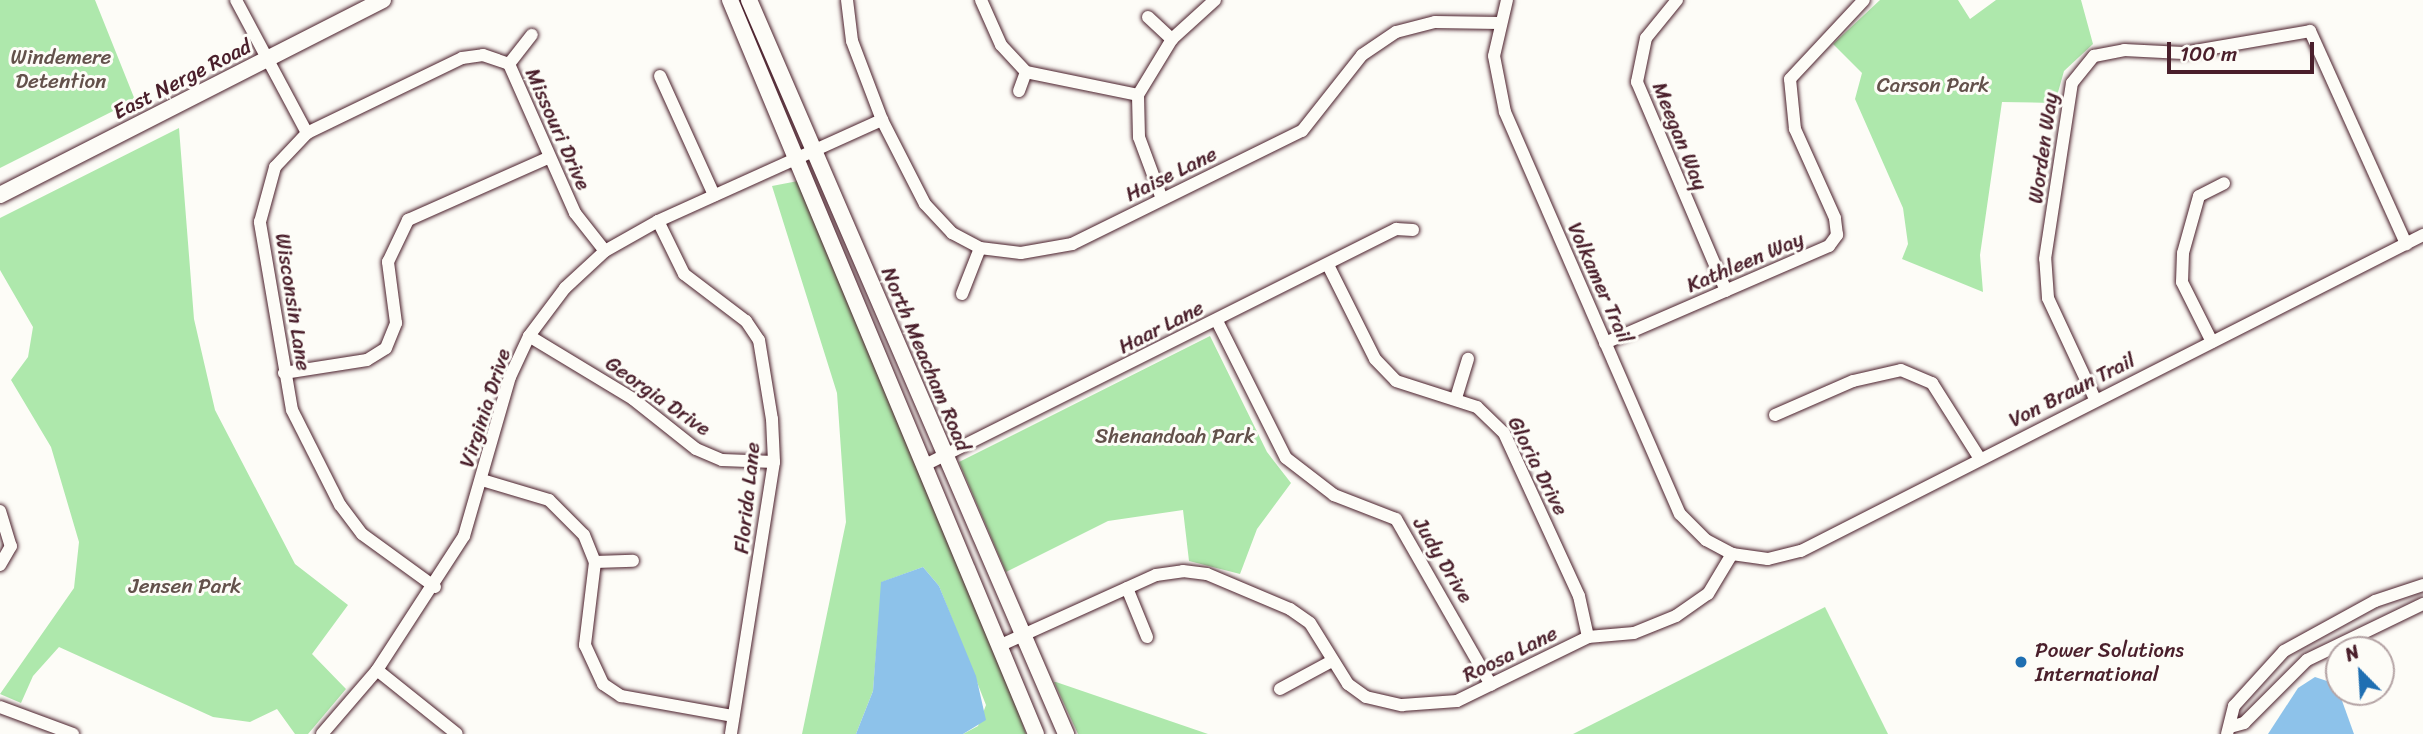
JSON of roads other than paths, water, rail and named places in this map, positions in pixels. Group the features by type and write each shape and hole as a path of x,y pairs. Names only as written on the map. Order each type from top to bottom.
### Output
{"main road":[{"name":"East Nerge Road","path":"0,195 383,0"},
{"name":"North Meacham Road","path":"730,0 808,154 945,456 1066,734"},
{"name":"North Meacham Road","path":"749,0 927,464 1036,734"}],"street":[{"path":"236,0 307,133"},
{"name":"Haise Lane","path":"847,0 852,41 882,120 925,204 953,233 980,248 1046,252 1302,131 1362,55 1396,32 1435,22 1499,23"},
{"path":"981,0 1001,45 1026,72 1138,95"},
{"path":"1162,199 1139,137 1138,95 1172,39 1215,0"},
{"name":"Volkamer Trail","path":"1507,0 1499,23 1494,56 1505,112 1680,514 1706,540 1732,554"},
{"name":"Meegan Way","path":"1677,0 1646,38 1637,82 1726,291"},
{"name":"Kathleen Way","path":"1605,343 1829,246 1837,235 1795,129 1790,79 1864,0"},
{"path":"1148,17 1172,39"},
{"name":"Worden Way","path":"2095,399 2048,298 2045,259 2071,83 2094,56 2124,50 2183,53 2310,31 2406,244"},
{"path":"509,64 532,35"},
{"name":"Missouri Drive","path":"307,133 461,58 483,55 509,64 548,158 575,213 605,251"},
{"path":"1019,91 1026,72"},
{"path":"660,76 714,195"},
{"name":"Virginia Drive","path":"322,734 377,670 435,587 464,536 510,377 529,336 605,251 658,221 882,120"},
{"name":"Wisconsin Lane","path":"307,133 275,167 261,211 284,373 292,410 340,505 362,534 435,587"},
{"path":"284,373 367,360 386,348 396,323 388,262 408,220 548,158"},
{"path":"2212,342 2182,282 2183,253 2199,196 2224,183"},
{"name":"Florida Lane","path":"658,221 684,274 746,321 759,340 774,462 731,734"},
{"name":"Haar Lane","path":"927,464 1396,229 1413,230"},
{"name":"Von Braun Trail","path":"1732,554 1768,559 1801,551 2095,399 2423,235"},
{"path":"962,294 980,248"},
{"name":"Gloria Drive","path":"1328,265 1375,359 1396,382 1456,398 1477,407 1504,433 1579,596 1588,637"},
{"name":"Judy Drive","path":"1217,321 1286,458 1334,495 1396,519 1491,685"},
{"name":"Georgia Drive","path":"529,336 633,398 696,449 722,460 774,462"},
{"path":"1456,398 1468,359"},
{"path":"1775,415 1853,381 1901,370 1932,383 1980,459"},
{"path":"482,480 549,500 584,535 594,562 585,645 604,684 621,696 733,716"},
{"path":"0,511 11,546 0,565"},
{"name":"Roosa Lane","path":"1001,645 1022,633 1156,575 1207,574 1310,623 1348,684 1384,704 1457,701 1588,637 1634,633 1676,616 1709,594 1732,554"},
{"path":"594,562 633,561"},
{"path":"2228,731 2234,706 2284,651 2375,601 2423,585"},
{"path":"1127,588 1147,637"},
{"path":"2228,731 2244,723 2307,660 2423,604"},
{"path":"1280,689 1332,661"},
{"path":"377,670 457,734"},
{"path":"0,706 72,734"}],"water":[{"path":"923,567 939,586 976,676 986,720 963,734 856,734 873,691 881,582"},
{"path":"2315,677 2325,680 2325,706 2344,706 2354,734 2268,734 2298,688"}],"place":[{"name":"Power Solutions International","path":"2021,662"}],"park label":[{"name":"Windemere Detention","path":"61,69"},
{"name":"Carson Park","path":"1933,85"},
{"name":"Shenandoah Park","path":"1175,436"},
{"name":"Jensen Park","path":"185,586"}]}
